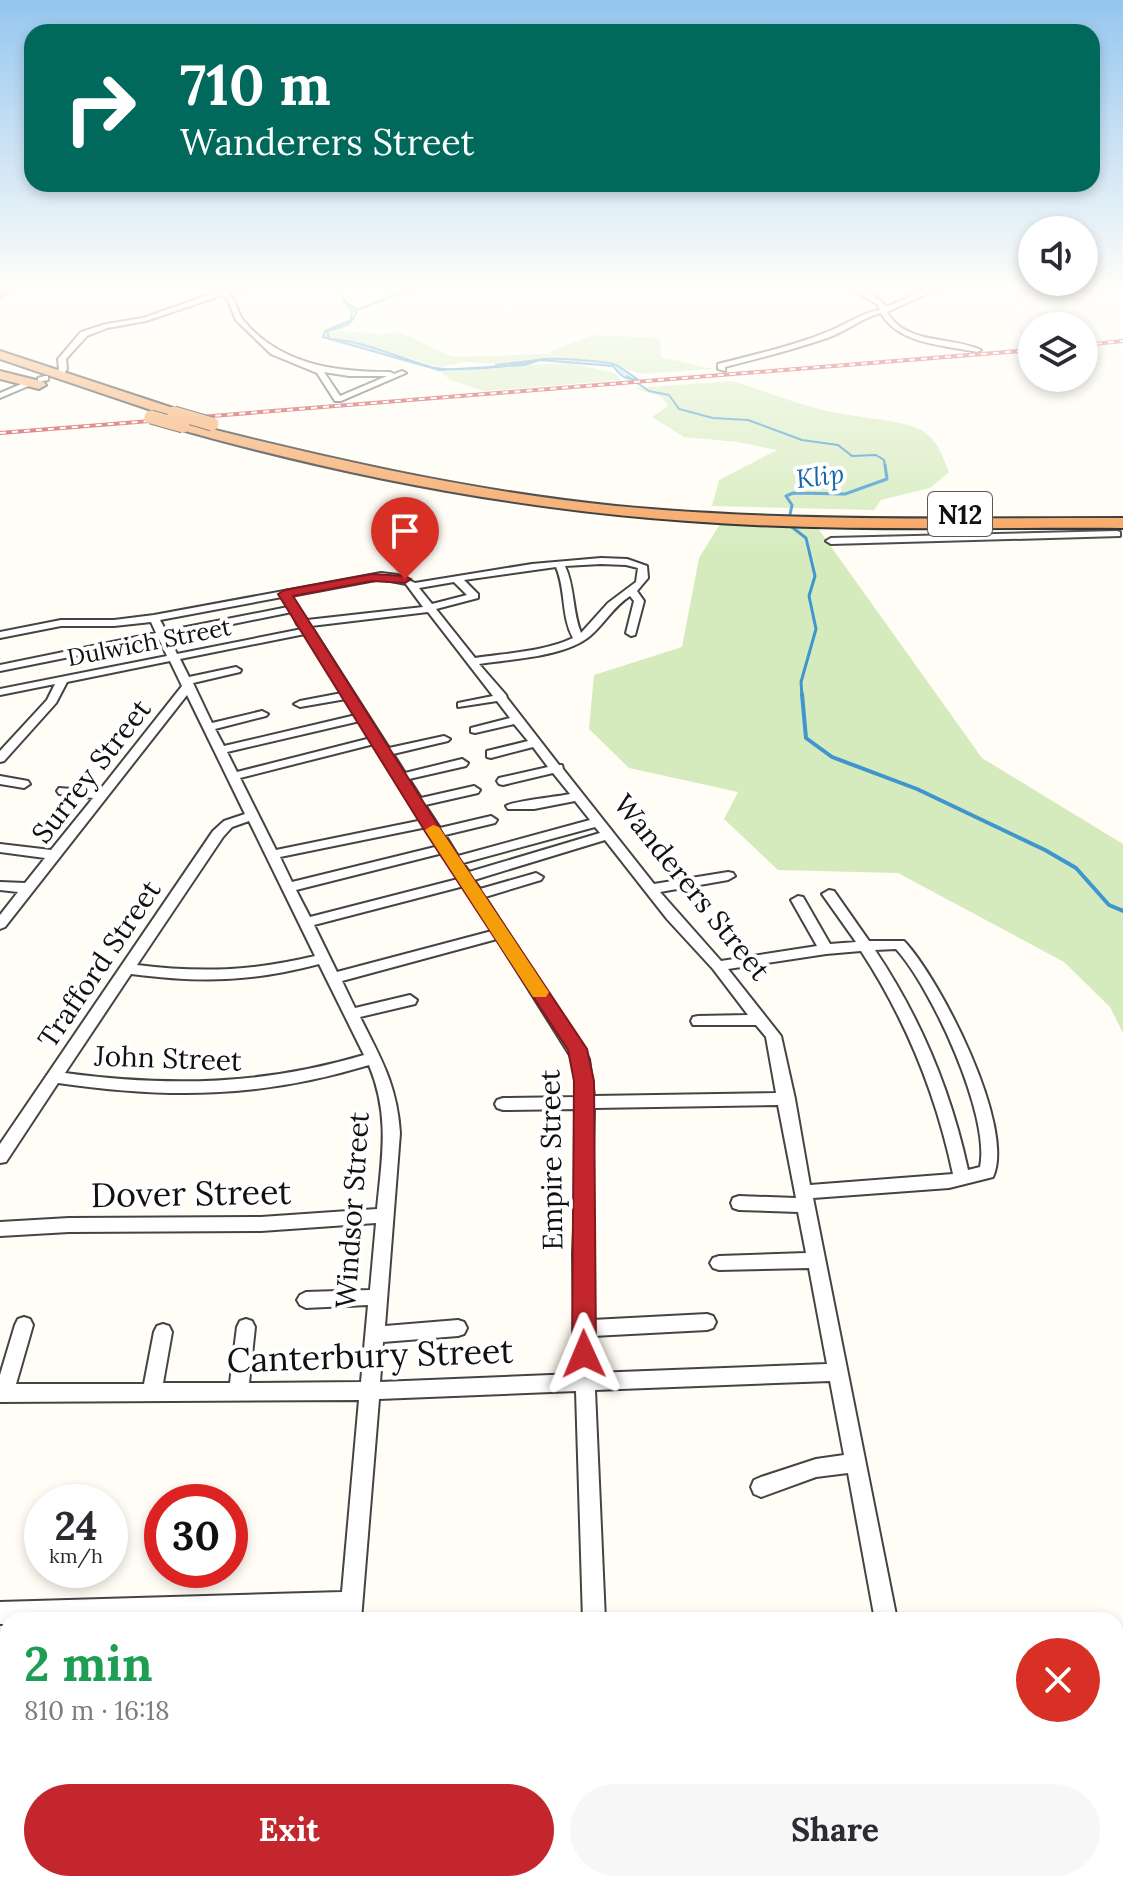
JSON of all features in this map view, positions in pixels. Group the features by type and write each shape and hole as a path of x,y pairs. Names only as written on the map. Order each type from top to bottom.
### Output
{"highway":[{"name":"N12","path":"16,377 151,417 212,424 343,460 441,480 605,502 758,516"},
{"name":"N12","path":"56,377 179,420 321,464 455,490 589,508 798,518 1045,522 1121,532"},
{"path":"63,377 90,387"},
{"name":"N12","path":"798,518 1123,515"}],"street":[{"path":"322,377 338,399 391,377"},
{"path":"0,396 29,384"},
{"path":"1045,522 1103,534"},
{"path":"1081,531 1121,532"},
{"path":"831,541 1121,532"},
{"path":"0,668 164,636 381,576 400,578 412,586 560,565 625,561 639,563 644,570 644,577 632,591 609,607 579,639 473,662"},
{"path":"560,565 569,584 572,626 579,639"},
{"name":"Dulwich Street","path":"0,692 305,628 430,608 474,596 456,578"},
{"name":"Wanderers Street","path":"412,586 775,1040 884,1612"},
{"path":"631,633 639,601 632,591"},
{"path":"0,635 68,622 114,623 289,601"},
{"name":"Empire Street","path":"289,601 431,828 578,1049 583,1067 584,1101 584,1328 594,1612"},
{"name":"Windsor Street","path":"154,618 386,1087 391,1119 350,1611"},
{"path":"0,643 68,622"},
{"path":"188,683 236,670"},
{"path":"0,758 52,701 63,679"},
{"name":"Surrey Street","path":"0,923 188,683"},
{"path":"300,704 347,695"},
{"path":"462,705 502,697"},
{"path":"210,727 262,714"},
{"path":"221,750 361,717"},
{"path":"475,730 519,719"},
{"path":"234,776 380,746 444,739"},
{"path":"491,754 537,742"},
{"path":"400,778 462,763"},
{"path":"503,781 558,768"},
{"path":"0,780 24,784"},
{"path":"416,803 474,790"},
{"path":"63,791 103,795"},
{"path":"512,806 579,796"},
{"name":"Trafford Street","path":"0,1157 218,834 228,824 253,815"},
{"path":"271,855 491,820"},
{"path":"287,888 599,822"},
{"path":"469,885 609,835"},
{"path":"1,848 55,855"},
{"path":"652,889 728,876"},
{"path":"304,923 469,885 536,877"},
{"path":"0,886 29,888"},
{"path":"829,894 865,945 922,1049 946,1113 962,1179"},
{"path":"798,900 826,949"},
{"path":"333,978 501,933"},
{"path":"718,966 865,945 895,943 905,948 962,1047 987,1130 991,1166 984,1174 962,1179 739,1203"},
{"path":"128,969 186,977 226,978 264,974 322,959"},
{"path":"352,1014 410,1000"},
{"path":"698,1021 761,1020"},
{"name":"John Street","path":"54,1077 148,1089 228,1089 283,1083 373,1058"},
{"path":"503,1104 787,1099"},
{"name":"Dover Street","path":"0,1229 69,1225 261,1224 383,1216"},
{"path":"719,1263 817,1260"},
{"path":"306,1300 377,1297"},
{"path":"584,1328 707,1322"},
{"path":"2,1393 24,1325"},
{"path":"238,1392 246,1327"},
{"path":"373,1335 458,1328"},
{"path":"152,1393 163,1332"},
{"name":"Canterbury Street","path":"2,1393 368,1391 838,1372"},
{"path":"761,1487 816,1468 856,1463"},
{"path":"175,1612 350,1611"}],"green space":[{"path":"447,377 619,377 621,380 483,391"},
{"path":"732,381 820,409 917,428 934,441 949,472 930,488 881,500 874,510 712,506 719,480 777,450 738,442 684,437 652,417 668,406 662,397 633,388"},
{"path":"720,524 817,527 982,758 1123,844 1123,1033 1110,1007 1064,962 898,873 778,870 724,819 738,792 629,768 589,729 594,675 682,647 699,558"}],"waterway":[{"name":"Klip","path":"629,377 649,391 669,395 679,409 713,418 748,420 802,440 838,445 852,456 876,455 884,460 885,467"},
{"name":"Klip","path":"802,696 801,682 816,629 809,596 815,576 806,538 788,524 792,505 786,496 793,493 845,494 887,479 885,465"},
{"name":"Klip","path":"802,694 806,738 832,757 917,789 1045,850 1076,868 1109,905 1123,911"}],"railway":[{"path":"0,433 693,377"}],"slow traffic":[{"path":"433,830 540,992"}],"route":[{"path":"405,579 372,577 285,594 435,833 578,1049 583,1067 585,1129 582,1251 584,1354"}]}
